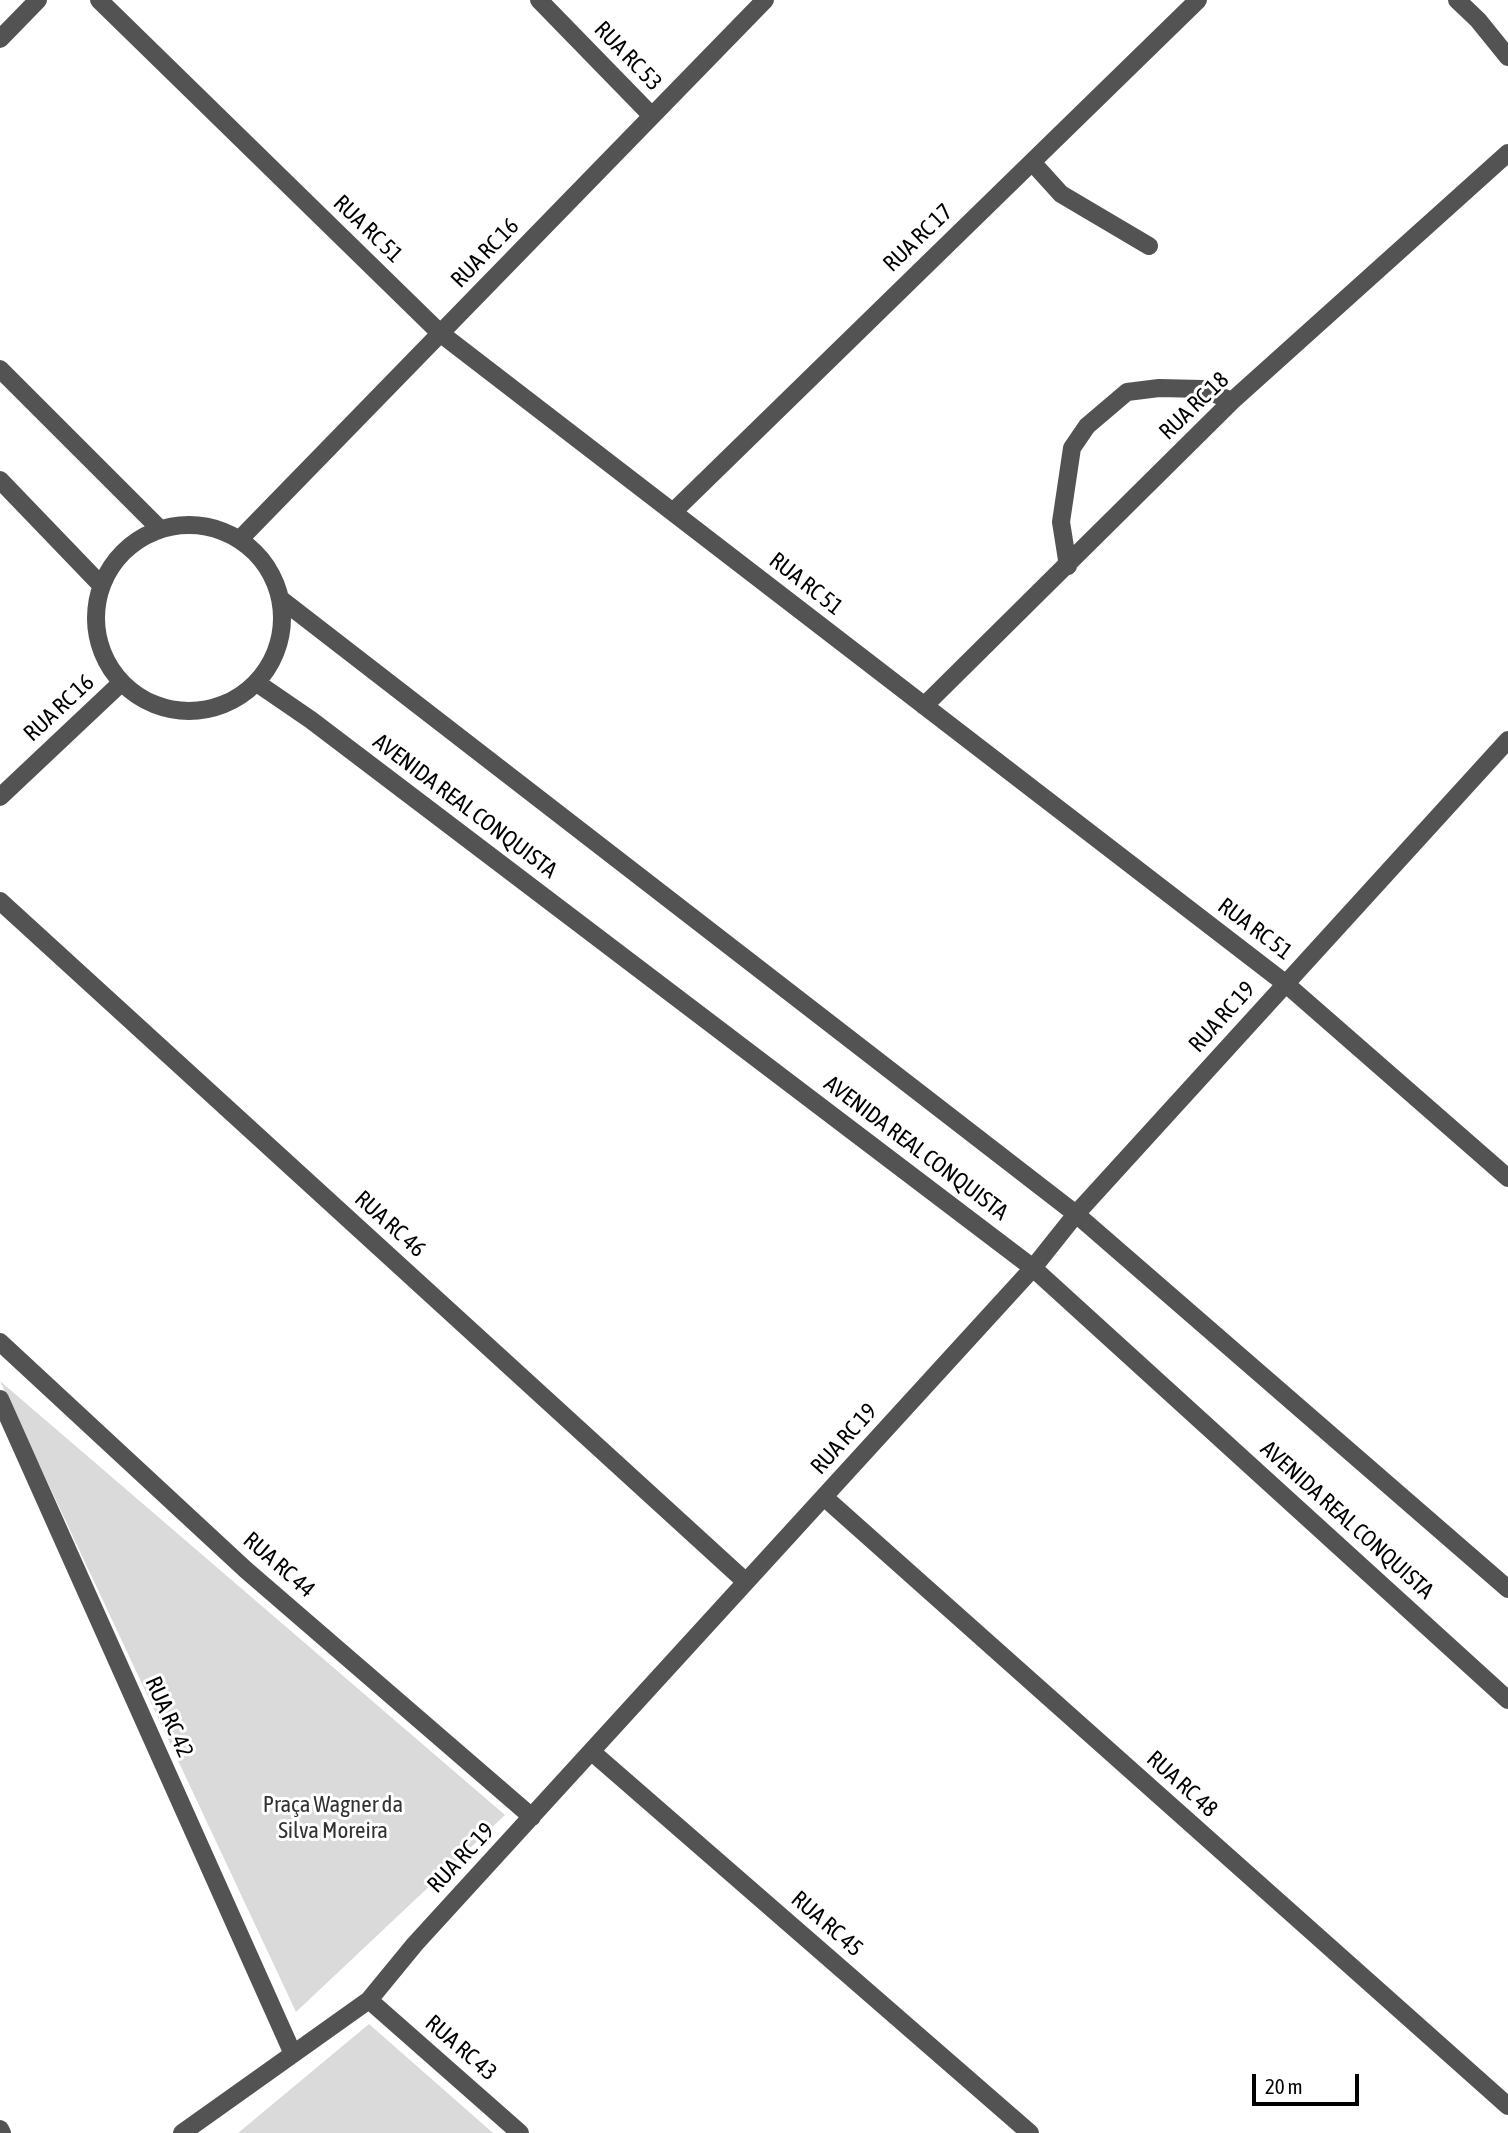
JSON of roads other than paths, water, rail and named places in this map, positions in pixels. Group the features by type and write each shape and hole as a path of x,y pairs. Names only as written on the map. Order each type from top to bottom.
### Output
{"street":[{"path":"0,39 38,0"},
{"name":"RUA RC 51","path":"99,0 440,333 1286,984 1508,1178"},
{"name":"RUA RC 53","path":"539,0 652,116"},
{"name":"RUA RC 16","path":"240,539 765,0"},
{"name":"RUA RC 17","path":"673,512 1198,0"},
{"path":"1457,0 1478,20 1508,57"},
{"name":"RUA RC 18","path":"924,706 1232,401 1508,153"},
{"path":"1032,162 1061,194 1149,246"},
{"path":"0,369 160,529"},
{"path":"1068,566 1061,522 1072,449 1087,426 1127,392 1158,388 1203,389 1232,401"},
{"path":"0,480 101,585"},
{"path":"187,524 215,528 240,539 259,555 274,576 282,600 282,630 274,659 257,683 237,699 213,708 189,711 164,708 141,698 121,683 102,653 94,619 101,585 114,561 135,541 160,529 187,524"},
{"name":"AVENIDA REAL CONQUISTA","path":"282,600 1076,1214 1508,1589"},
{"name":"RUA RC 16","path":"0,797 121,683"},
{"name":"AVENIDA REAL CONQUISTA","path":"257,683 311,720 1034,1268 1508,1700"},
{"name":"RUA RC 19","path":"182,2133 369,2000 415,1944 1034,1268 1076,1214 1508,740"},
{"name":"RUA RC 46","path":"0,901 746,1582"},
{"name":"RUA RC 44","path":"0,1342 246,1570 532,1817"},
{"name":"RUA RC 42","path":"0,1399 293,2054"},
{"name":"RUA RC 48","path":"824,1497 1508,2106"},
{"name":"RUA RC 45","path":"592,1752 1030,2133"},
{"name":"RUA RC 43","path":"369,2000 520,2133"}],"park label":[{"name":"Praça Wagner da Silva Moreira","path":"333,1818"}]}
